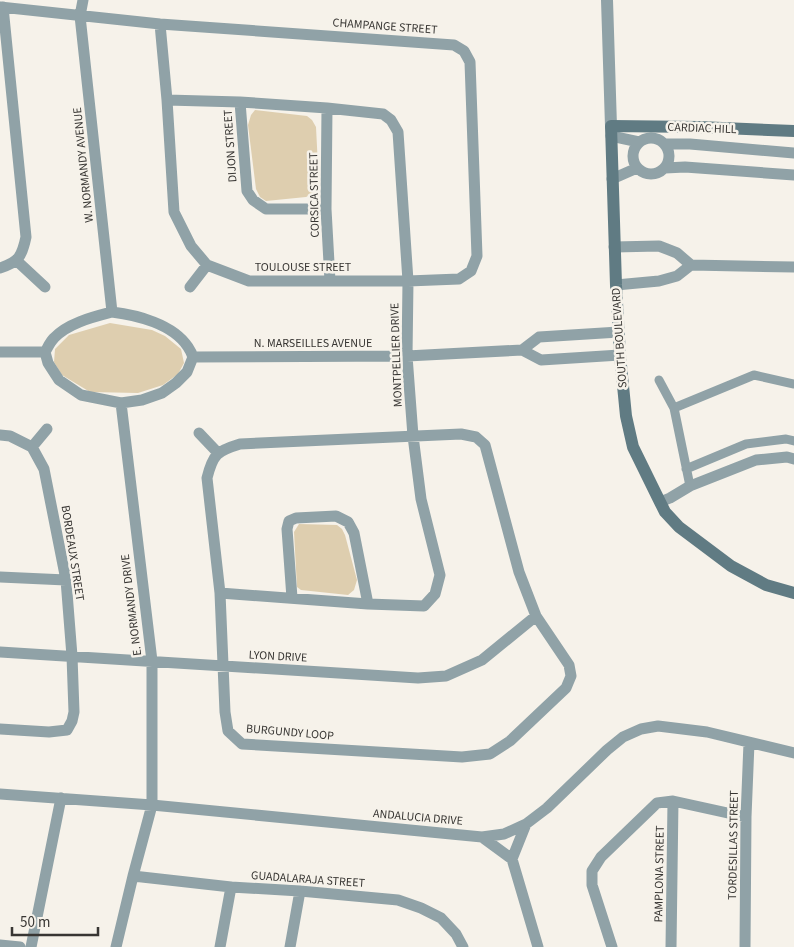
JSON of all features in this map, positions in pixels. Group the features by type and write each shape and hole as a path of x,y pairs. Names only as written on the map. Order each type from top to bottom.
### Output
{"main road":[{"name":"CARDIAC HILL","path":"611,131 699,127 794,131"},
{"name":"SOUTH BOULEVARD","path":"611,131 614,246 620,355 626,416 633,447 665,512 679,527 730,566 766,585 794,594"}],"street":[{"name":"W. NORMANDY AVENUE","path":"83,0 80,16 112,312"},
{"name":"SOUTH BOULEVARD","path":"607,0 611,131"},
{"name":"CHAMPANGE STREET","path":"2,7 160,24 454,45 464,51 470,62 477,256 471,271"},
{"path":"0,268 17,261 24,248 26,237 5,81 2,7"},
{"name":"TOULOUSE STREET","path":"160,24 174,212 191,246 207,265 249,282 459,279 471,271"},
{"name":"MONTPELLIER DRIVE","path":"167,100 240,102 383,114 391,120 398,132 408,281 407,356 413,436 421,500 440,575 435,594 424,606 368,604 220,593"},
{"name":"DIJON STREET","path":"240,102 247,191 253,200 266,208 326,209"},
{"name":"CORSICA STREET","path":"327,108 326,209 330,281"},
{"path":"611,131 639,142"},
{"path":"653,137 666,144 670,154 665,168 660,172 648,174 637,168 634,163 633,151 639,142 653,137"},
{"path":"666,144 690,144 794,153"},
{"path":"665,168 685,167 794,175"},
{"path":"612,180 637,168"},
{"path":"614,246 658,246 677,253 692,265"},
{"path":"17,261 45,287"},
{"path":"190,287 207,265"},
{"path":"616,285 659,281 677,276 692,265 794,267"},
{"path":"112,312 145,318 164,326 178,336 188,346 193,358 187,372 162,393 142,400 121,403 81,395 59,380 48,364 45,352 53,338 67,328 112,312"},
{"path":"619,332 539,337 522,350 541,360 620,355"},
{"name":"N. MARSEILLES AVENUE","path":"193,358 407,356 522,350"},
{"path":"0,352 45,352"},
{"path":"674,408 754,375 794,384"},
{"path":"659,380 674,408 690,486"},
{"name":"E. NORMANDY DRIVE","path":"116,947 152,805 152,662 121,403"},
{"path":"0,435 10,436 32,447 47,429"},
{"path":"199,433 218,453"},
{"name":"BURGUNDY LOOP","path":"461,434 476,437 485,445 519,572 536,616 569,665 571,676 566,688 510,741 490,754 462,758 242,744 228,731 225,712 220,593 207,478 210,465 218,453 240,444 461,434"},
{"path":"686,469 746,444 786,439 794,441"},
{"name":"BORDEAUX STREET","path":"0,729 48,732 67,730 74,712 66,580 44,469 32,447"},
{"path":"660,502 690,486 756,460 787,457 794,459"},
{"path":"292,598 287,529 289,521 296,518 336,516 348,522 354,533 368,604"},
{"path":"0,577 66,580"},
{"name":"LYON DRIVE","path":"0,652 418,678 446,676 482,660 536,616"},
{"name":"ANDALUCIA DRIVE","path":"0,794 152,805 482,836 504,834 526,824 546,808 607,750 623,737 641,729 658,726 707,732 794,753"},
{"name":"TORDESILLAS STREET","path":"745,947 746,817 750,743"},
{"path":"31,947 61,798"},
{"path":"612,947 592,885 592,871 601,857 657,803 673,801 746,817"},
{"name":"PAMPLONA STREET","path":"671,947 673,801"},
{"path":"512,859 526,824"},
{"path":"482,836 512,859 538,947"},
{"name":"GUADALARAJA STREET","path":"133,876 231,887 398,900 421,908 441,918 456,934 463,947"},
{"path":"220,947 231,887"},
{"path":"290,947 300,891"},
{"path":"0,946 20,947"}],"shaded area":[{"path":"255,110 307,116 312,120 316,127 319,186 313,194 306,197 266,201 260,197 256,189 248,125 251,115"},
{"path":"110,323 152,330 165,336 181,349 184,363 178,374 163,385 138,393 90,392 62,375 54,362 55,349 69,335"},
{"path":"299,524 337,525 342,529 357,580 354,590 348,595 301,590 297,587 294,532"}]}
